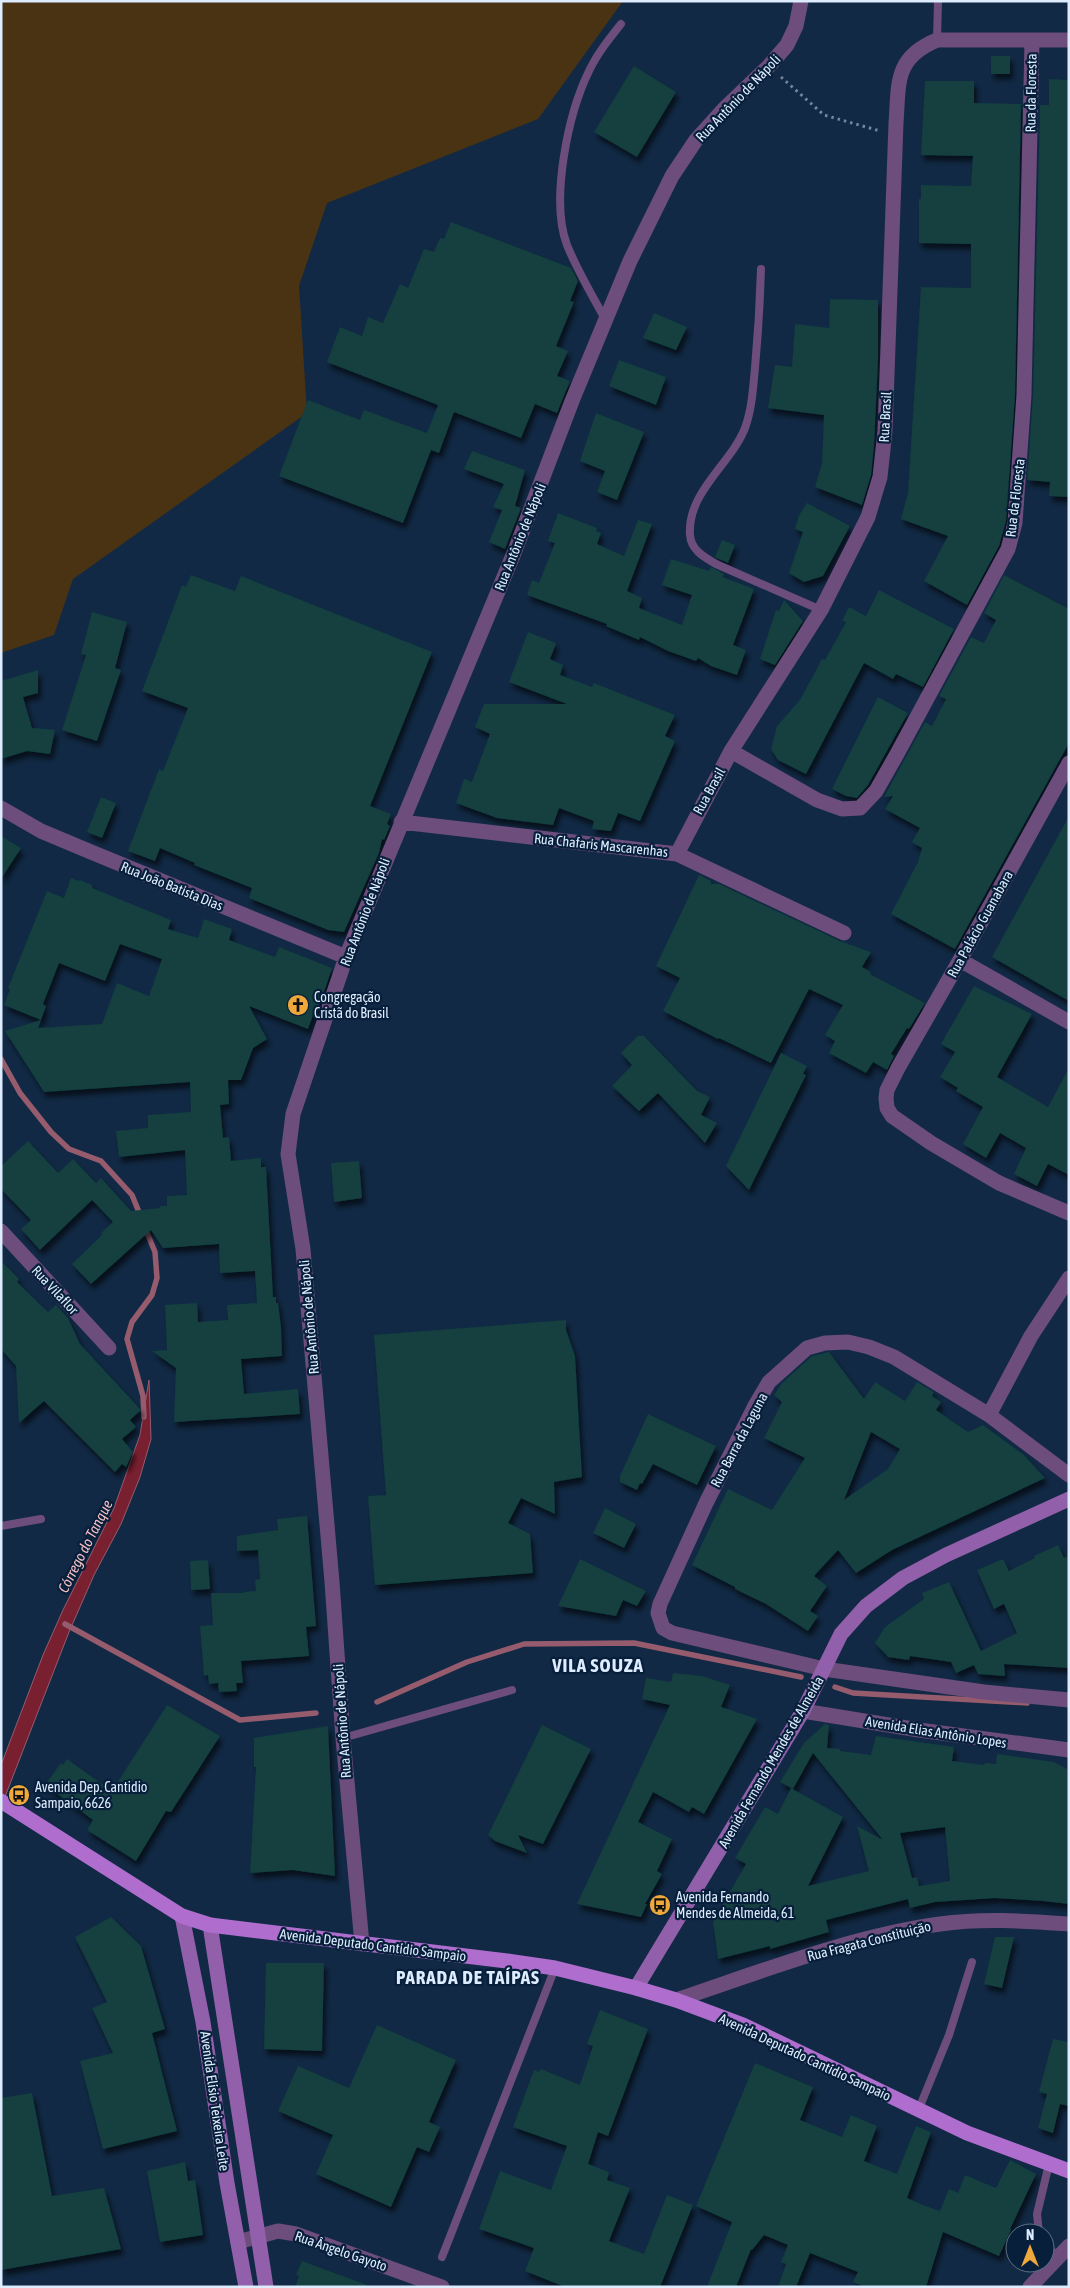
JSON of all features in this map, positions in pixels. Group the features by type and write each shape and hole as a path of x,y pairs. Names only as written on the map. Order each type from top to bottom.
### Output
{"main road":[{"name":"Avenida Fernando Mendes de Almeida","path":"636,1988 803,1711 841,1634 866,1606 903,1578 946,1554 1069,1499"},
{"name":"Avenida Deputado Cantídio Sampaio","path":"7,1805 182,1916 210,1925 555,1968 636,1988 676,2000 743,2026 967,2134 1069,2171"},
{"name":"Avenida Elísio Teixeira Leite","path":"182,1916 203,2022 226,2182 246,2287"},
{"name":"Avenida Elísio Teixeira Leite","path":"210,1925 266,2287"}],"street":[{"name":"Rua Antônio de Nápoli","path":"362,1944 343,1738 303,1249 288,1154 293,1114 298,1093 346,957 510,562 605,319 630,261 672,176 696,140 724,109 769,66 787,45 796,26 800,1"},
{"name":"Rua Brasil","path":"677,854 731,751 821,610 868,517 880,477 886,422 899,84 905,62 919,47 937,40 1032,41"},
{"name":"Rua da Floresta","path":"731,751 817,800 842,809 860,808 876,791 1008,549 1015,524 1024,395 1032,41 1069,40"},
{"name":"Rua Palácio Guanabara","path":"1069,764 890,1083 886,1098 887,1108 892,1116 901,1124 964,1164 998,1183 1069,1213"},
{"name":"Rua João Batista Dias","path":"1,808 41,831 82,849 346,957"},
{"name":"Rua Chafaris Mascarenhas","path":"401,822 677,854 844,933"},
{"path":"960,960 1069,1022"},
{"name":"Rua Vilaflor","path":"1,1231 109,1348"},
{"path":"989,1415 1031,1336 1069,1278"},
{"name":"Rua Barra da Laguna","path":"824,1669 681,1636 663,1628 660,1621 660,1604 706,1503 756,1404 769,1382 808,1348 825,1343 840,1342 869,1347 894,1357 989,1415 1069,1475"},
{"path":"824,1669 984,1692 1069,1700"},
{"name":"Avenida Elias Antônio Lopes","path":"803,1711 919,1730 1069,1750"},
{"name":"Rua Fragata Constituição","path":"676,2000 820,1952 916,1928 977,1921 1015,1920 1069,1924"},
{"name":"Rua Ângelo Gayoto","path":"238,2242 278,2231 296,2234 442,2287"},
{"path":"1030,2287 1069,2246"}],"lane":[{"path":"937,40 938,1"},
{"path":"605,319 566,244 560,216 560,189 564,157 578,99 589,71 602,49 621,24"},
{"path":"761,269 756,361 749,415 738,442 698,501 690,524 690,535 693,546 716,564 821,610"},
{"path":"1,1526 40,1519"},
{"path":"343,1738 512,1690"},
{"path":"918,2111 948,2035 972,1962"},
{"path":"442,2257 555,1968"},
{"path":"1038,2223 1037,2214 1049,2164"},
{"path":"1055,2254 1058,2257"}],"path":[{"path":"769,66 824,116 896,135"}],"shaded area":[{"path":"1,1 623,1 538,119 327,203 299,286 307,413 73,579 54,635 1,653"},
{"path":"149,1380 151,1439 140,1477 121,1524 94,1575 69,1632 1,1807 1,1765 43,1655 63,1610 114,1508 140,1435"}],"building":[{"path":"991,56 1010,56 1010,74 991,74"},
{"path":"634,66 676,92 637,157 594,132"},
{"path":"1049,79 1069,80 1069,497 1049,496 1050,482 1027,480 1033,395 1040,105 1049,105"},
{"path":"925,81 974,81 974,103 1021,104 1015,395 1006,521 999,546 967,605 924,581 948,536 901,519 908,493 921,287 971,288 971,244 919,243 919,199 921,199 921,185 971,186 973,156 921,155"},
{"path":"451,222 571,268 578,281 570,301 574,302 556,346 568,351 557,376 570,381 557,413 535,404 521,438 454,412 439,453 431,450 403,523 279,476 308,400 360,420 364,410 427,433 438,405 327,362 340,327 362,336 368,317 383,323 400,284 408,288 424,249 434,252 440,238 444,239"},
{"path":"830,299 878,300 878,360 874,446 871,475 862,505 815,487 822,463 824,415 768,408 775,365 792,367 795,324 829,328"},
{"path":"654,313 687,327 676,350 643,338"},
{"path":"619,360 666,377 656,405 609,386"},
{"path":"596,413 644,432 617,500 597,492 605,471 580,461"},
{"path":"472,451 525,470 515,506 521,508 505,549 489,542 502,510 493,507 504,484 464,469"},
{"path":"807,503 850,526 823,576 804,582 789,573 803,532 795,529 799,515"},
{"path":"558,513 597,528 596,531 601,533 597,544 624,556 638,520 652,524 627,591 642,598 639,608 682,625 692,595 662,585 671,559 709,571 711,567 724,574 723,577 754,589 733,645 746,650 737,675 711,666 698,658 696,661 668,651 640,637 639,640 606,626 607,624 527,595 532,580 539,583 555,543 548,541"},
{"path":"722,540 735,545 728,563 715,557"},
{"path":"191,575 235,591 241,576 432,652 370,806 391,814 387,824 390,826 384,840 382,839 379,853 344,932 328,930 249,898 252,888 194,865 195,863 160,848 155,861 128,851 159,769 163,771 188,708 142,691 182,585 186,587"},
{"path":"1004,575 1069,609 1069,743 955,949 891,914 918,862 922,848 912,842 920,828 885,809 893,796 884,797 925,722 932,726 946,699 939,696 971,637 984,643 996,620 984,613"},
{"path":"879,590 954,629 923,687 896,674 893,679 864,663 806,774 778,760 771,749 777,726 800,700 822,659 825,660 846,622 842,621 849,607 866,616"},
{"path":"784,600 803,621 775,665 760,659 776,610 779,611"},
{"path":"92,612 127,622 115,668 121,670 97,741 62,730 86,655 81,654"},
{"path":"528,632 556,643 550,659 563,665 560,675 592,687 594,683 675,715 665,736 675,741 640,821 618,813 611,831 592,829 594,821 559,808 553,825 497,818 456,803 464,779 472,782 490,734 475,727 484,704 567,704 509,682"},
{"path":"38,670 38,693 23,697 32,728 55,730 50,754 27,751 1,759 1,681"},
{"path":"878,697 908,713 868,785 857,798 846,796 832,789"},
{"path":"101,797 116,803 102,838 87,832"},
{"path":"1069,816 1069,1001 992,957"},
{"path":"1,836 21,848 1,879"},
{"path":"699,875 711,881 711,884 719,884 840,941 871,952 862,967 871,972 870,974 925,1003 891,1054 894,1056 887,1070 873,1062 866,1073 829,1053 835,1041 825,1035 843,1005 809,989 771,1063 663,1011 680,978 656,966"},
{"path":"71,878 92,885 92,888 171,920 168,929 198,938 204,919 232,929 229,940 275,957 279,947 332,968 316,1016 313,1015 308,1029 249,1006 267,1039 253,1048 241,1080 228,1080 229,1104 220,1105 223,1138 229,1137 231,1161 261,1158 261,1167 266,1167 273,1297 276,1297 276,1303 278,1303 281,1327 282,1356 241,1359 244,1394 298,1389 300,1414 174,1422 176,1368 152,1351 167,1350 165,1305 197,1303 198,1322 228,1320 227,1305 257,1303 255,1271 220,1273 219,1244 163,1248 151,1230 91,1284 72,1264 113,1222 92,1200 40,1250 21,1229 31,1220 1,1189 1,1166 28,1141 58,1173 73,1159 96,1183 101,1178 131,1211 167,1206 167,1196 187,1195 185,1150 119,1157 116,1131 148,1128 148,1115 191,1112 190,1082 44,1092 5,1031 41,1020 4,1005 10,989 8,988 47,891 64,898","holes":["120,944 162,959 149,996 117,983 102,1024 38,1028 46,1006 43,1004 59,963 105,981"]},
{"path":"974,986 1032,1014 997,1077 1048,1107 1069,1068 1069,1175 1048,1164 1037,1186 1014,1174 1026,1148 1000,1133 986,1158 963,1144 983,1107 956,1091 958,1088 940,1077 955,1052 941,1044"},
{"path":"638,1036 644,1036 697,1091 710,1097 701,1115 717,1123 705,1143 658,1093 639,1111 612,1086 632,1065 621,1053"},
{"path":"781,1053 807,1066 803,1074 806,1075 749,1190 726,1166"},
{"path":"359,1161 362,1198 334,1202 331,1163"},
{"path":"1,1261 19,1279 17,1282 48,1312 56,1305 68,1318 80,1344 141,1410 130,1420 136,1427 122,1439 133,1452 126,1467 122,1464 115,1472 44,1401 19,1423 16,1366 1,1349"},
{"path":"566,1320 566,1330 575,1356 582,1477 554,1482 555,1514 521,1498 508,1523 530,1534 533,1573 375,1585 368,1496 386,1495 374,1335"},
{"path":"829,1352 864,1399 875,1382 905,1401 917,1382 934,1392 932,1396 941,1402 936,1410 968,1432 983,1425 1024,1455 1045,1478 892,1550 856,1573 838,1550 814,1576 827,1586 810,1611 818,1616 808,1631 766,1604 692,1565 728,1489 772,1510 805,1458 764,1438 782,1402 774,1395 782,1383 812,1356","holes":["871,1432 900,1449 888,1469 844,1500"]},
{"path":"648,1414 716,1446 697,1485 653,1464 637,1490 620,1482 620,1476"},
{"path":"605,1508 636,1524 624,1548 593,1533"},
{"path":"307,1516 316,1626 306,1627 309,1656 241,1661 243,1683 236,1683 237,1691 219,1692 218,1683 209,1684 208,1675 204,1676 200,1626 213,1625 211,1593 256,1591 255,1580 260,1579 258,1550 237,1551 237,1536 278,1530 277,1519"},
{"path":"1058,1545 1064,1558 1069,1556 1069,1668 1004,1664 1005,1676 978,1674 974,1665 956,1673 951,1662 910,1656 909,1660 888,1657 875,1643 885,1627 924,1599 922,1593 949,1582 981,1651 1017,1633 1004,1604 994,1609 977,1570 1003,1559 1009,1571 1035,1558 1034,1556"},
{"path":"580,1559 646,1591 637,1606 623,1600 616,1616 558,1606"},
{"path":"208,1560 210,1589 191,1590 190,1561"},
{"path":"673,1673 702,1676 730,1685 721,1707 757,1719 704,1814 692,1807 689,1812 653,1792 638,1822 672,1839 657,1871 662,1874 645,1904 647,1904 641,1917 577,1904 670,1705 642,1699 646,1678 671,1682"},
{"path":"167,1705 220,1736 171,1812 166,1811 136,1861 87,1830 93,1820 45,1785 61,1763 63,1765 67,1759 112,1791"},
{"path":"825,1724 829,1725 827,1748 840,1749 840,1751 871,1755 876,1736 954,1747 952,1761 984,1765 985,1763 996,1764 997,1754 1054,1762 1069,1770 1069,1904 995,1898 935,1902 910,1908 908,1899 826,1920 829,1932 770,1949 770,1946 718,1959 713,1921 746,1864 735,1858 765,1807 778,1814 791,1788 843,1817 808,1886 869,1871 857,1826 883,1840 813,1753 793,1789 780,1782 804,1743","holes":["945,1827 950,1881 919,1886 917,1877 912,1878 900,1833"]},
{"path":"542,1725 591,1749 543,1844 518,1835 527,1853 495,1841 488,1835"},
{"path":"328,1726 335,1876 293,1870 250,1873 256,1767 254,1767 254,1738"},
{"path":"111,1917 141,1946 165,2029 152,2033 177,2131 103,2149 80,2061 113,2053 92,2008 107,2002 75,1937"},
{"path":"995,1937 1014,1937 1002,1988 984,1984"},
{"path":"266,1963 324,1963 322,2051 264,2049"},
{"path":"600,2010 648,2029 608,2136 598,2132 588,2164 609,2172 607,2180 630,2188 609,2241 644,2254 667,2195 693,2205 660,2287 565,2287 525,2271 534,2248 479,2229 500,2171 551,2190 567,2146 513,2127 534,2070 539,2072 541,2069 580,2085 593,2046 587,2044"},
{"path":"377,2025 456,2060 429,2122 440,2127 429,2152 417,2147 391,2207 316,2174 333,2135 278,2111 298,2066 349,2088"},
{"path":"1053,2039 1069,2042 1069,2106 1060,2104 1053,2133 1038,2128 1047,2094 1039,2092"},
{"path":"755,2063 813,2087 800,2120 842,2137 851,2115 877,2126 864,2161 897,2174 916,2126 931,2132 907,2198 923,2205 940,2211 949,2189 958,2193 965,2175 996,2188 1010,2160 1036,2174 1013,2223 1005,2223 1005,2243 999,2256 943,2232 926,2287 865,2287 853,2282 858,2272 810,2253 796,2287 778,2287 786,2264 781,2262 788,2245 764,2235 751,2249 736,2287 707,2287 732,2222 696,2206"},
{"path":"32,2093 52,2196 104,2188 121,2249 1,2270 1,2098"},
{"path":"185,2162 188,2181 195,2180 203,2235 160,2242 147,2171"},
{"path":"302,2261 367,2285 366,2287 295,2287 299,2276 296,2275"}],"waterway":[{"name":"Córrego do Tanque","path":"1,1059 20,1093 51,1132 69,1149 101,1161 132,1195 141,1217"},
{"name":"Córrego do Tanque","path":"144,1417 143,1396 127,1339 132,1322 152,1295 157,1278 155,1252 145,1228"},
{"path":"65,1624 240,1720 316,1713"},
{"path":"377,1702 467,1662 524,1644 634,1643 801,1677"},
{"path":"835,1687 853,1693 1027,1703"}],"place":[{"name":"Congregação Cristã do Brasil","path":"298,1005"},
{"name":"Avenida Dep. Cantidio Sampaio, 6626","path":"19,1795"},
{"name":"Avenida Fernando Mendes de Almeida, 61","path":"660,1905"}],"district":[{"name":"VILA SOUZA","path":"598,1665"},
{"name":"PARADA DE TAÍPAS","path":"468,1977"}]}
